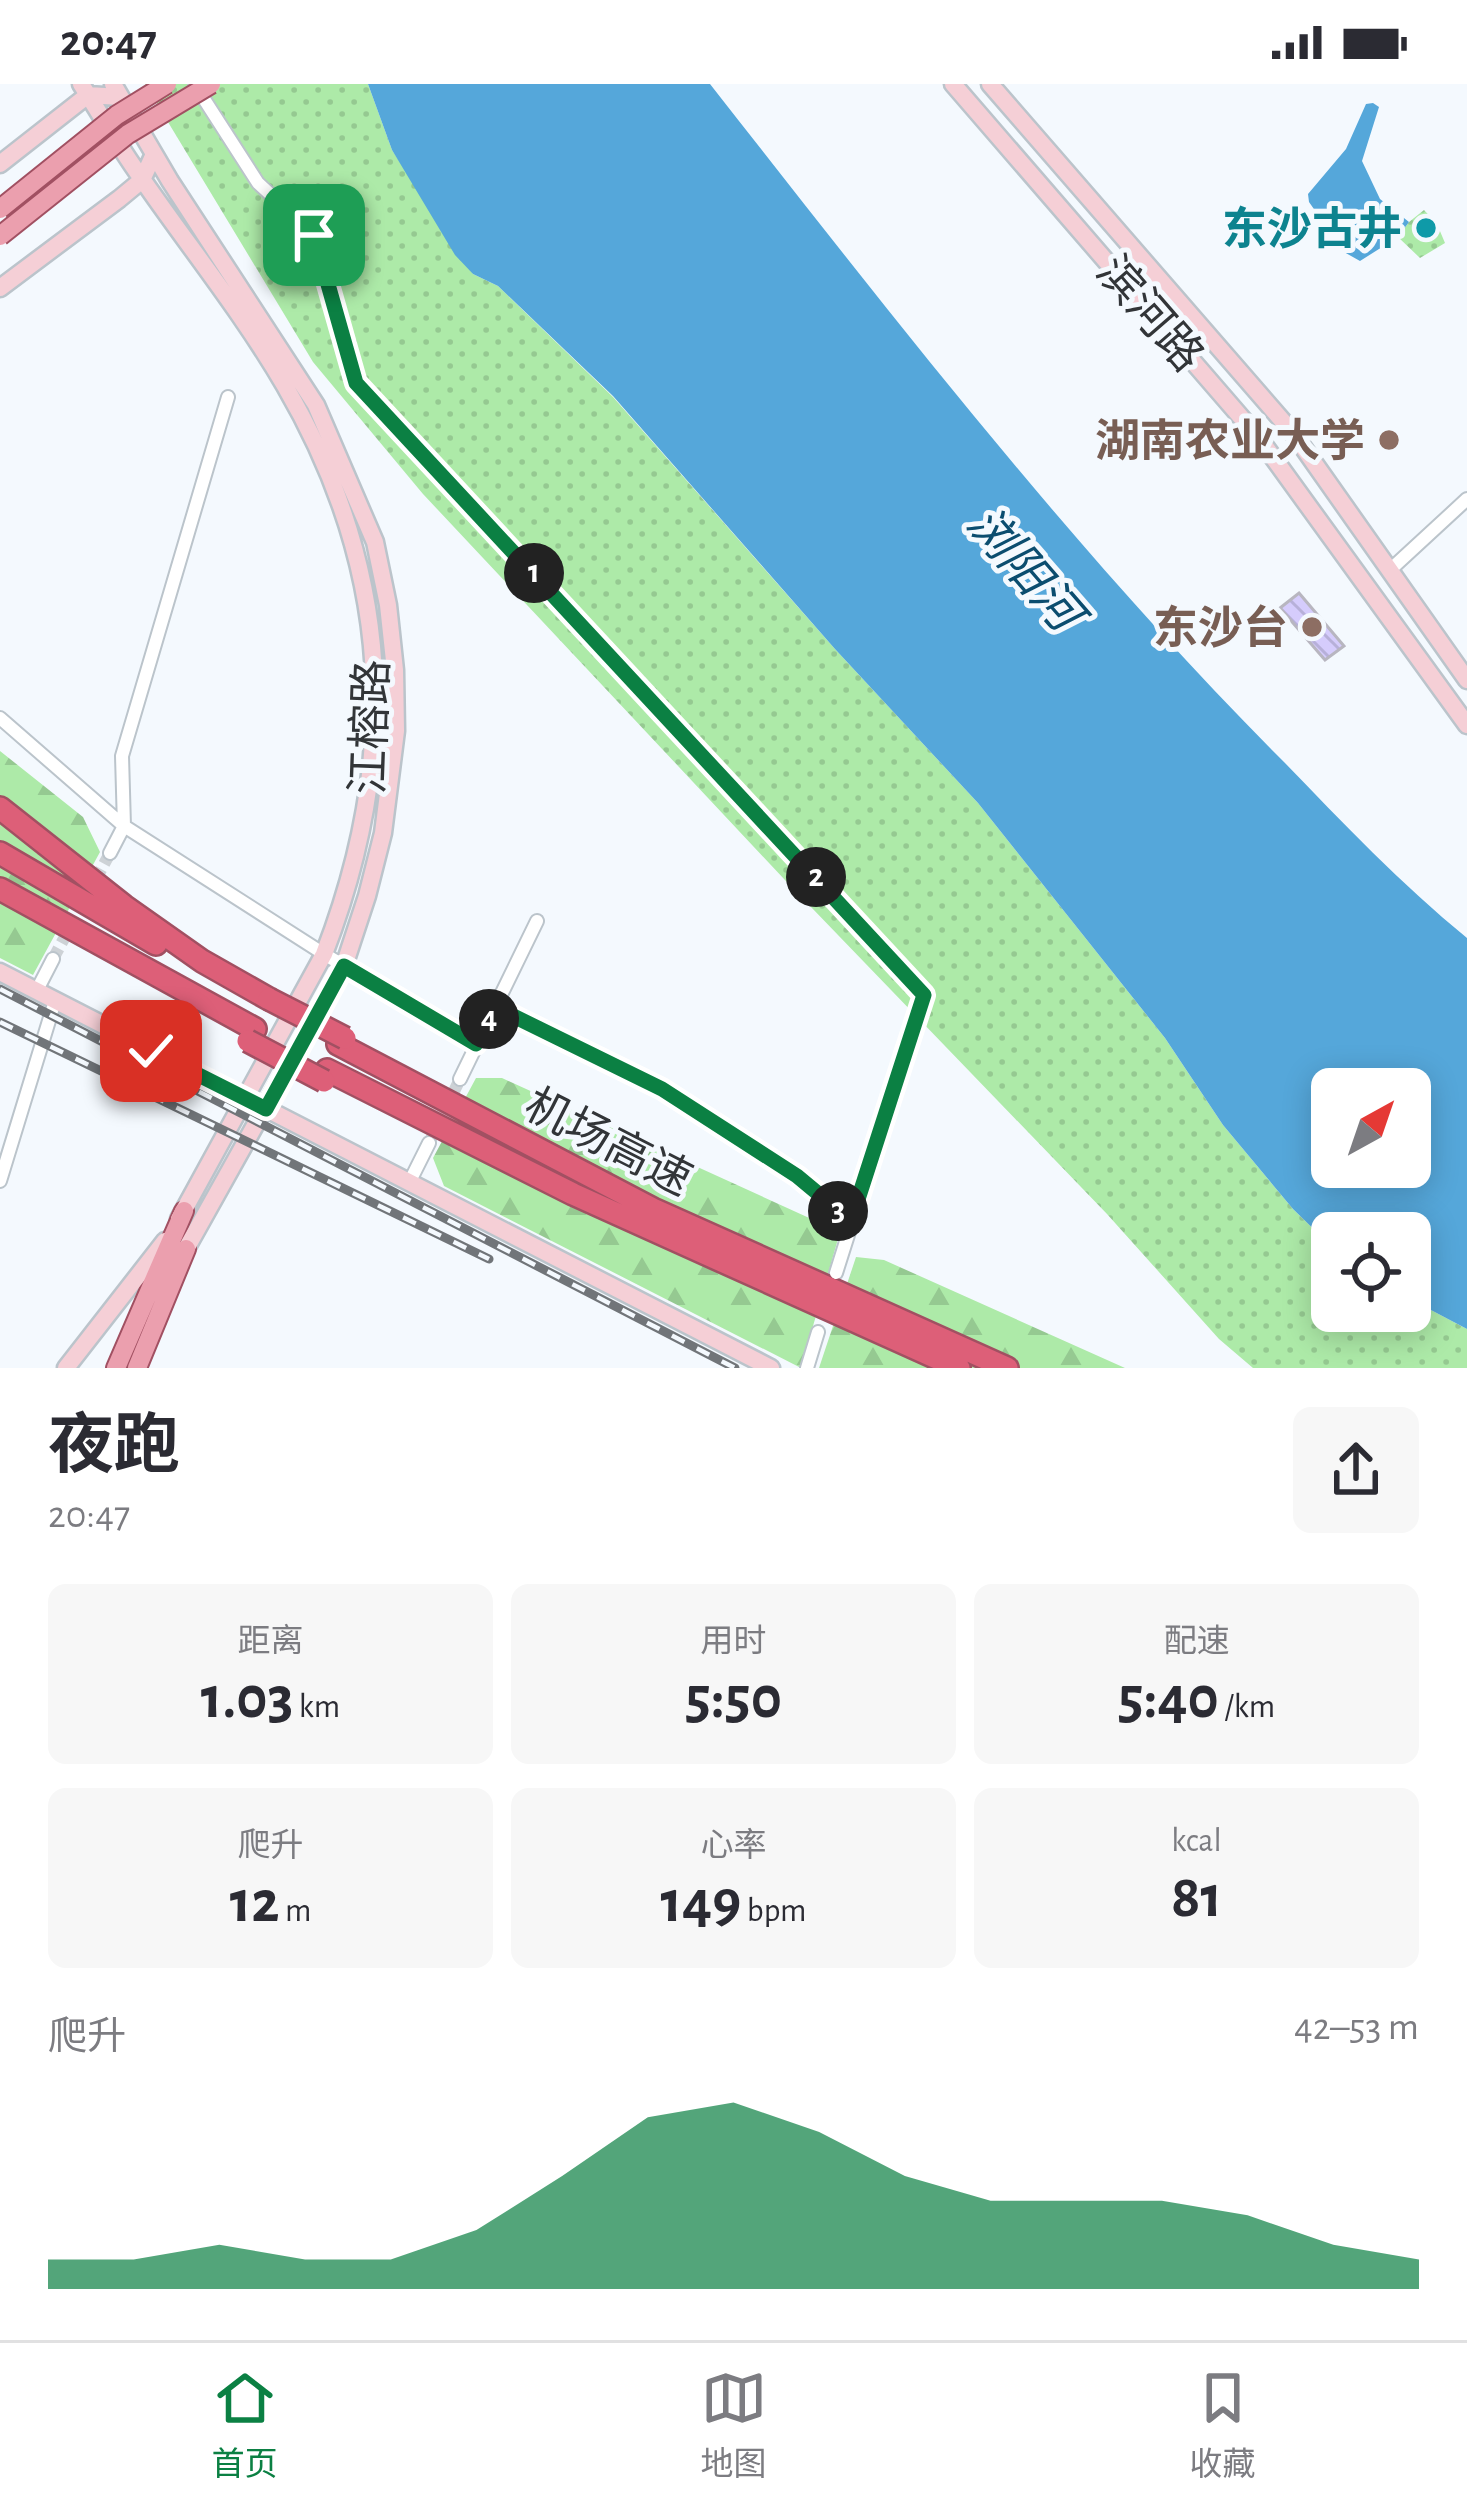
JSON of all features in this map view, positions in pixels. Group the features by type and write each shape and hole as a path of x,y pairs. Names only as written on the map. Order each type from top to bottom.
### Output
{"highway":[{"path":"0,808 124,907 202,961 260,1019"},
{"name":"机场高速","path":"0,853 260,1019 325,1075 958,1368"},
{"name":"机场高速","path":"0,890 260,1019 342,1041 653,1209 1006,1368"},
{"path":"0,904 260,1019"}],"main road":[{"path":"0,208 117,116 167,84"},
{"path":"0,236 128,134 211,84"},
{"name":"滨河路","path":"953,84 1259,437 1467,725"},
{"name":"滨河路","path":"990,84 1293,433 1467,680"},
{"path":"0,164 84,89 116,91"},
{"name":"江榕路","path":"66,1368 140,1278 184,1210 324,954 358,857 376,722 376,660 343,509 287,390 258,342 84,89"},
{"name":"江榕路","path":"116,91 316,405 375,542 388,605 396,730 382,833 368,896 344,966 186,1249"},
{"path":"0,288 142,179 154,154"},
{"path":"0,972 770,1368"},
{"path":"116,1368 184,1210"},
{"path":"136,1368 186,1249"}],"street":[{"path":"194,84 258,183 314,235 356,383 924,995 836,1273"},
{"path":"110,853 124,826 122,756 228,398"},
{"path":"1390,571 1467,500"},
{"path":"0,718 124,826 476,1044"},
{"path":"460,1079 537,921"},
{"path":"36,992 53,959"},
{"path":"0,1181 55,1001"},
{"path":"495,1007 662,1089 797,1176 851,1221"},
{"path":"409,1183 429,1143"},
{"path":"807,1368 818,1331"}],"green space":[{"path":"145,84 368,84 392,150 473,274 498,286 613,397 978,803 1165,1038 1223,1125 1311,1227 1311,1332 1431,1332 1431,1310 1467,1329 1467,1368 1253,1368 1219,1339 1107,1214 423,494 313,362"},
{"path":"1424,210 1445,243 1420,258 1398,237"},
{"path":"0,751 83,817 100,852 33,975 0,958"},
{"path":"476,1078 502,1078 840,1232 801,1368 444,1186 433,1158"},
{"path":"856,1257 884,1260 1125,1368 819,1368"}],"water":[{"name":"浏阳河","path":"368,84 710,84 987,432 1131,600 1350,830 1467,938 1467,1329 1431,1310 1431,1212 1311,1212 1311,1227 1293,1209 1223,1125 1165,1038 978,803 835,649 613,396 498,286 473,274 455,255 392,150"},
{"path":"1366,104 1379,107 1362,161 1380,199 1409,222 1398,237 1360,261 1344,252 1308,194 1346,149"}],"building":[{"name":"东沙台","path":"1299,593 1344,646 1325,660 1280,608"}],"tunnel":[{"path":"53,959 110,853"},
{"path":"429,1143 460,1079"}],"railway":[{"path":"0,989 735,1368"},
{"path":"0,1022 489,1259"}],"place":[{"name":"东沙古井","path":"1426,228"},
{"name":"湖南农业大学","path":"1389,440"},
{"name":"东沙台","path":"1312,627"}],"route":[{"path":"151,1051 266,1109 344,966 476,1044 495,1007 662,1089 797,1176 851,1221 924,995 356,383 314,235"}]}
